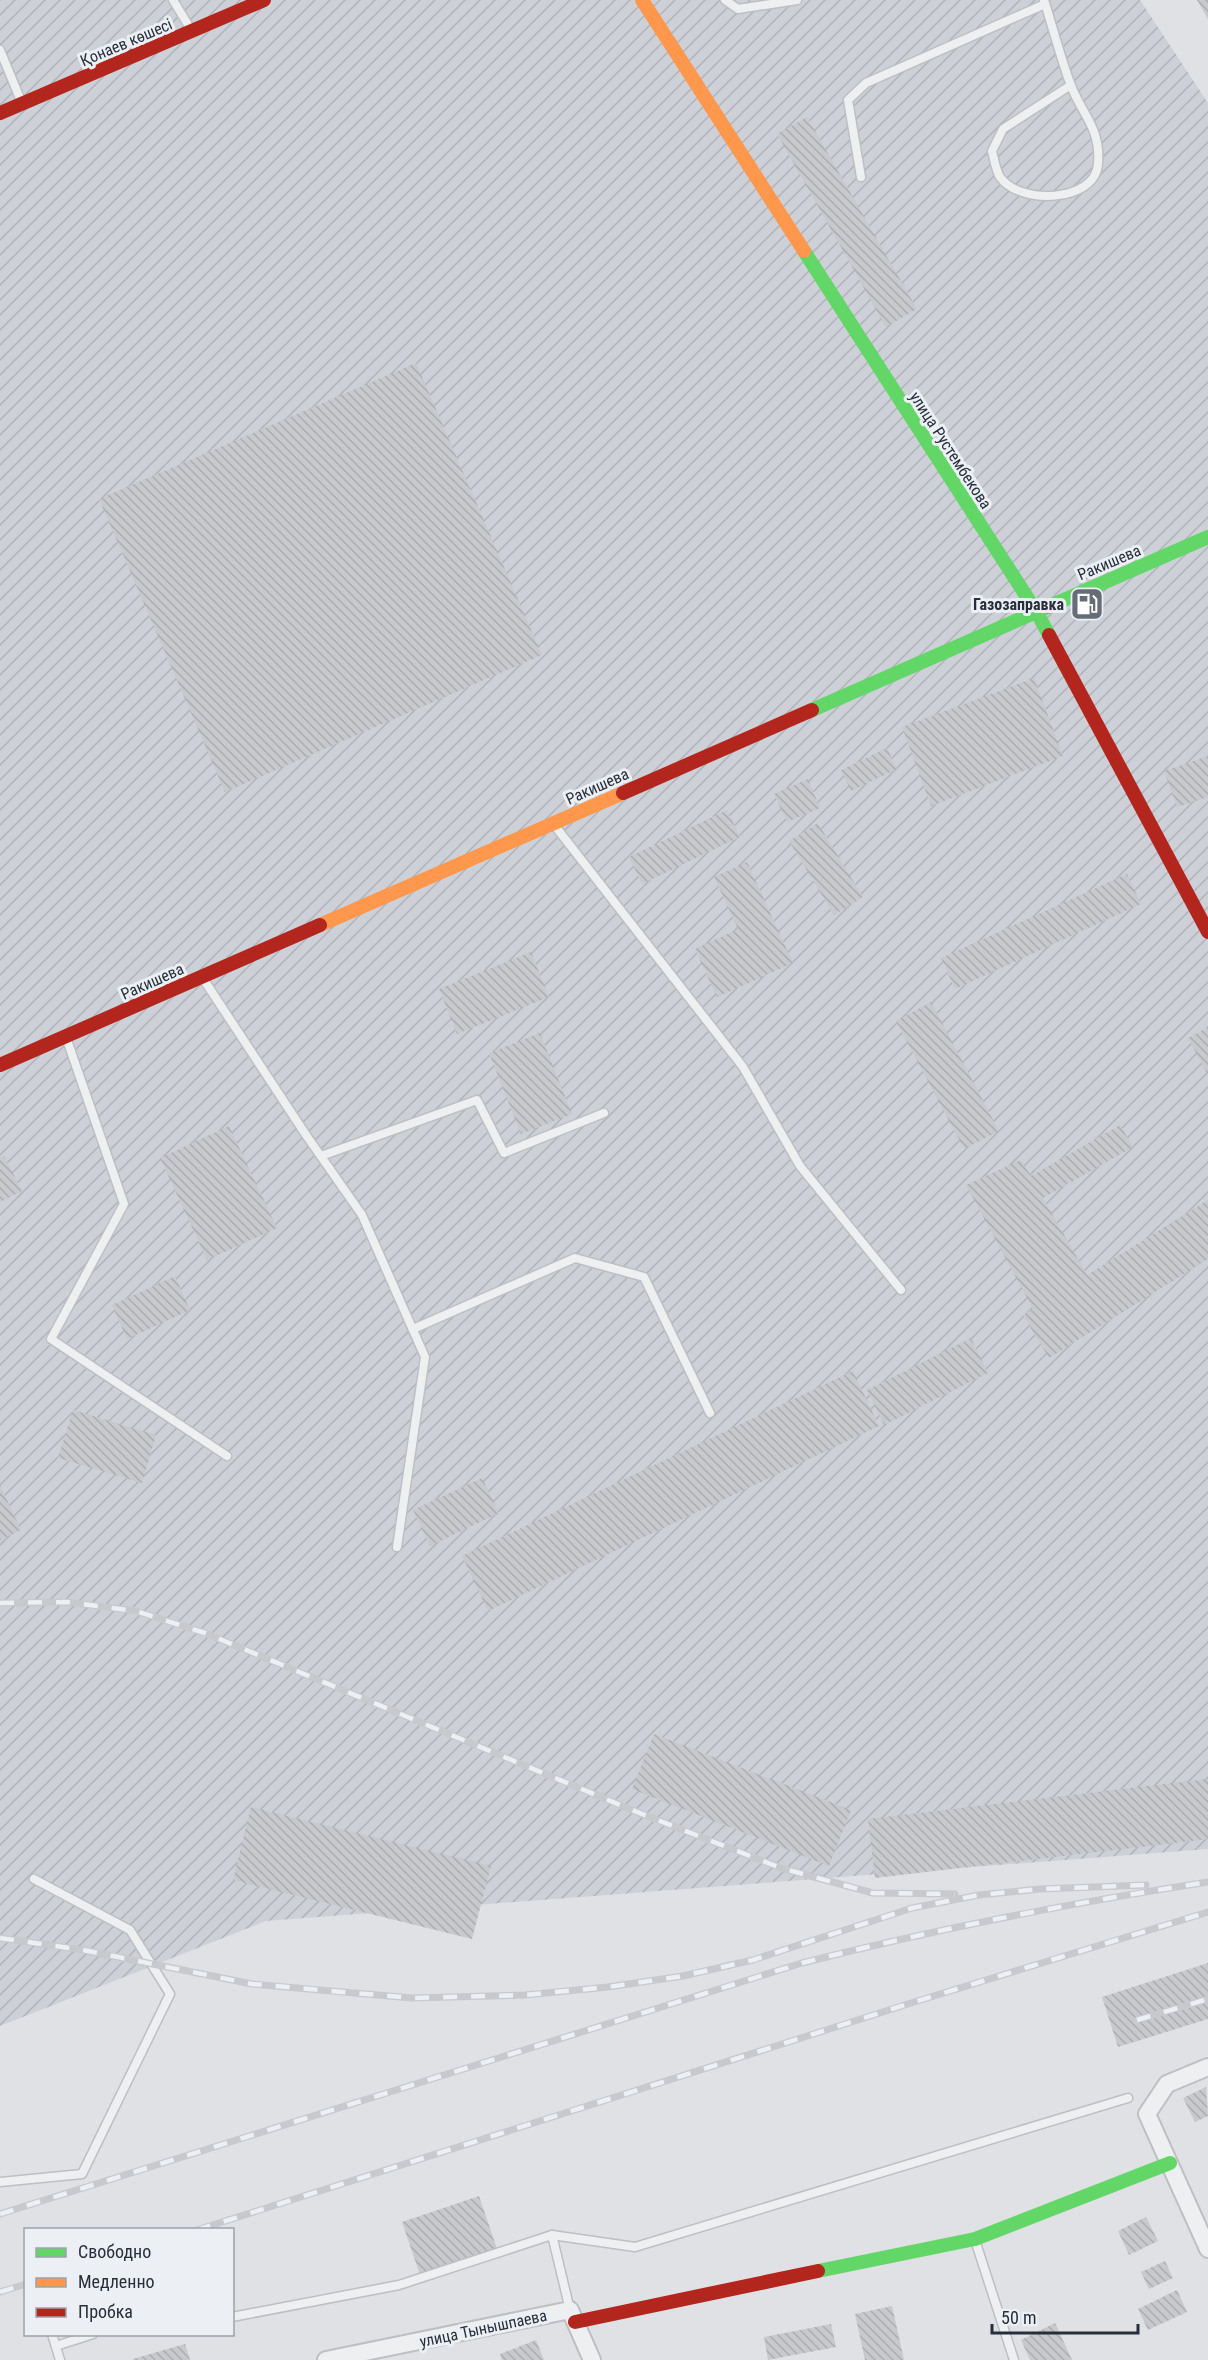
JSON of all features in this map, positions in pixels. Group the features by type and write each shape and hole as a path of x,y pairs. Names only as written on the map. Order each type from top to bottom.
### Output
{"street":[{"name":"Қонаев көшесі","path":"0,113 264,0"},
{"name":"улица Рустембекова","path":"642,0 1036,611 1208,932"},
{"name":"Ракишева","path":"0,1065 1208,537"},
{"path":"1208,2067 1167,2084 1148,2114 1208,2249"},
{"path":"592,2360 573,2316 975,2239 1170,2163"},
{"name":"улица Тынышпаева","path":"326,2360 573,2316"}],"lane":[{"path":"173,0 191,31"},
{"path":"725,0 738,9 797,0"},
{"path":"861,177 848,100 866,83 1044,2 1071,85 1096,132 1098,166 1087,185 1057,198 1018,190 1000,178 992,151 1003,129 1071,85"},
{"path":"0,50 23,104"},
{"path":"553,823 743,1067 800,1166 901,1290"},
{"path":"202,977 362,1215 425,1358 397,1547"},
{"path":"66,1036 124,1204 51,1339 227,1456"},
{"path":"321,1156 477,1100 504,1153 604,1113"},
{"path":"412,1329 575,1258 644,1277 710,1413"},
{"path":"0,2182 82,2174 170,1994 130,1930 34,1879"},
{"path":"234,2317 399,2285 552,2235 635,2247 1128,2098"},
{"path":"552,2235 573,2316"},
{"path":"975,2239 1014,2360"},
{"path":"53,2336 60,2360"},
{"path":"56,2346 87,2336"}],"shaded area":[{"path":"0,0 1140,0 1208,103 1208,1849 266,1921 0,2026"}],"building":[{"path":"1197,0 1208,0 1208,19"},
{"path":"807,117 917,309 886,327 777,134"},
{"path":"416,363 542,655 225,792 99,499"},
{"path":"1034,678 1063,756 931,806 902,727"},
{"path":"887,748 897,769 851,791 841,770"},
{"path":"1208,756 1208,797 1177,807 1164,771"},
{"path":"808,779 820,808 787,822 774,794"},
{"path":"727,810 740,837 642,884 629,857"},
{"path":"818,823 863,897 834,915 789,841"},
{"path":"747,862 793,963 717,997 695,949 738,929 714,877"},
{"path":"1127,874 1141,904 955,989 941,958"},
{"path":"531,952 549,997 457,1034 439,989"},
{"path":"931,1002 999,1131 964,1149 896,1021"},
{"path":"1208,1027 1208,1075 1188,1038"},
{"path":"540,1033 572,1114 521,1134 489,1053"},
{"path":"1120,1125 1133,1147 1043,1198 1087,1275 1208,1200 1208,1259 1049,1358 1023,1315 1033,1309 966,1185 1021,1160 1031,1176"},
{"path":"229,1126 277,1228 207,1260 160,1158"},
{"path":"4,1156 22,1191 0,1202 0,1158"},
{"path":"175,1276 190,1310 127,1339 112,1305"},
{"path":"971,1338 988,1373 884,1425 867,1390"},
{"path":"853,1371 879,1426 488,1611 462,1556"},
{"path":"73,1410 156,1435 142,1483 58,1458"},
{"path":"482,1478 499,1513 430,1546 413,1510"},
{"path":"0,1485 21,1530 0,1540"},
{"path":"654,1734 851,1810 829,1866 632,1789"},
{"path":"1208,1779 1208,1839 875,1878 868,1819"},
{"path":"251,1807 491,1866 472,1939 233,1880"},
{"path":"1208,1963 1208,2019 1118,2047 1102,1997"},
{"path":"1206,2087 1208,2116 1195,2122 1183,2098"},
{"path":"479,2196 497,2249 420,2275 402,2222"},
{"path":"1146,2217 1158,2241 1129,2255 1118,2231"},
{"path":"1165,2261 1173,2278 1149,2289 1141,2272"},
{"path":"1177,2290 1187,2312 1148,2330 1138,2309"},
{"path":"892,2306 904,2360 865,2360 855,2314"},
{"path":"1055,2323 1072,2360 1030,2360 1021,2340"},
{"path":"831,2324 836,2347 768,2360 764,2337"},
{"path":"536,2340 544,2360 502,2360 500,2354"},
{"path":"185,2344 190,2360 133,2360 133,2359"}],"railway":[{"path":"0,1603 66,1602 136,1611 205,1633 642,1814 781,1868 873,1893 955,1894"},
{"path":"0,2214 802,1963 1004,1918 1208,1882"},
{"path":"0,1938 83,1950 252,1984 412,1998 525,1995 608,1987 683,1976 753,1960 912,1908 979,1895 1040,1889 1146,1885"},
{"path":"203,2228 911,2003 1208,1912"},
{"path":"1137,2020 1208,1999"},
{"path":"0,2292 24,2285"}],"traffic: fast":[{"path":"804,251 1036,611 1049,635"},
{"path":"812,710 1208,537"},
{"path":"818,2271 975,2239 1170,2163"}],"traffic: slow":[{"path":"642,0 804,251"},
{"path":"320,925 623,793"}],"traffic: jam":[{"path":"0,113 264,0"},
{"path":"1049,635 1208,932"},
{"path":"623,793 812,710"},
{"path":"0,1065 320,925"},
{"path":"575,2322 818,2271"}],"place":[{"name":"Газозаправка","path":"1087,604"}]}
